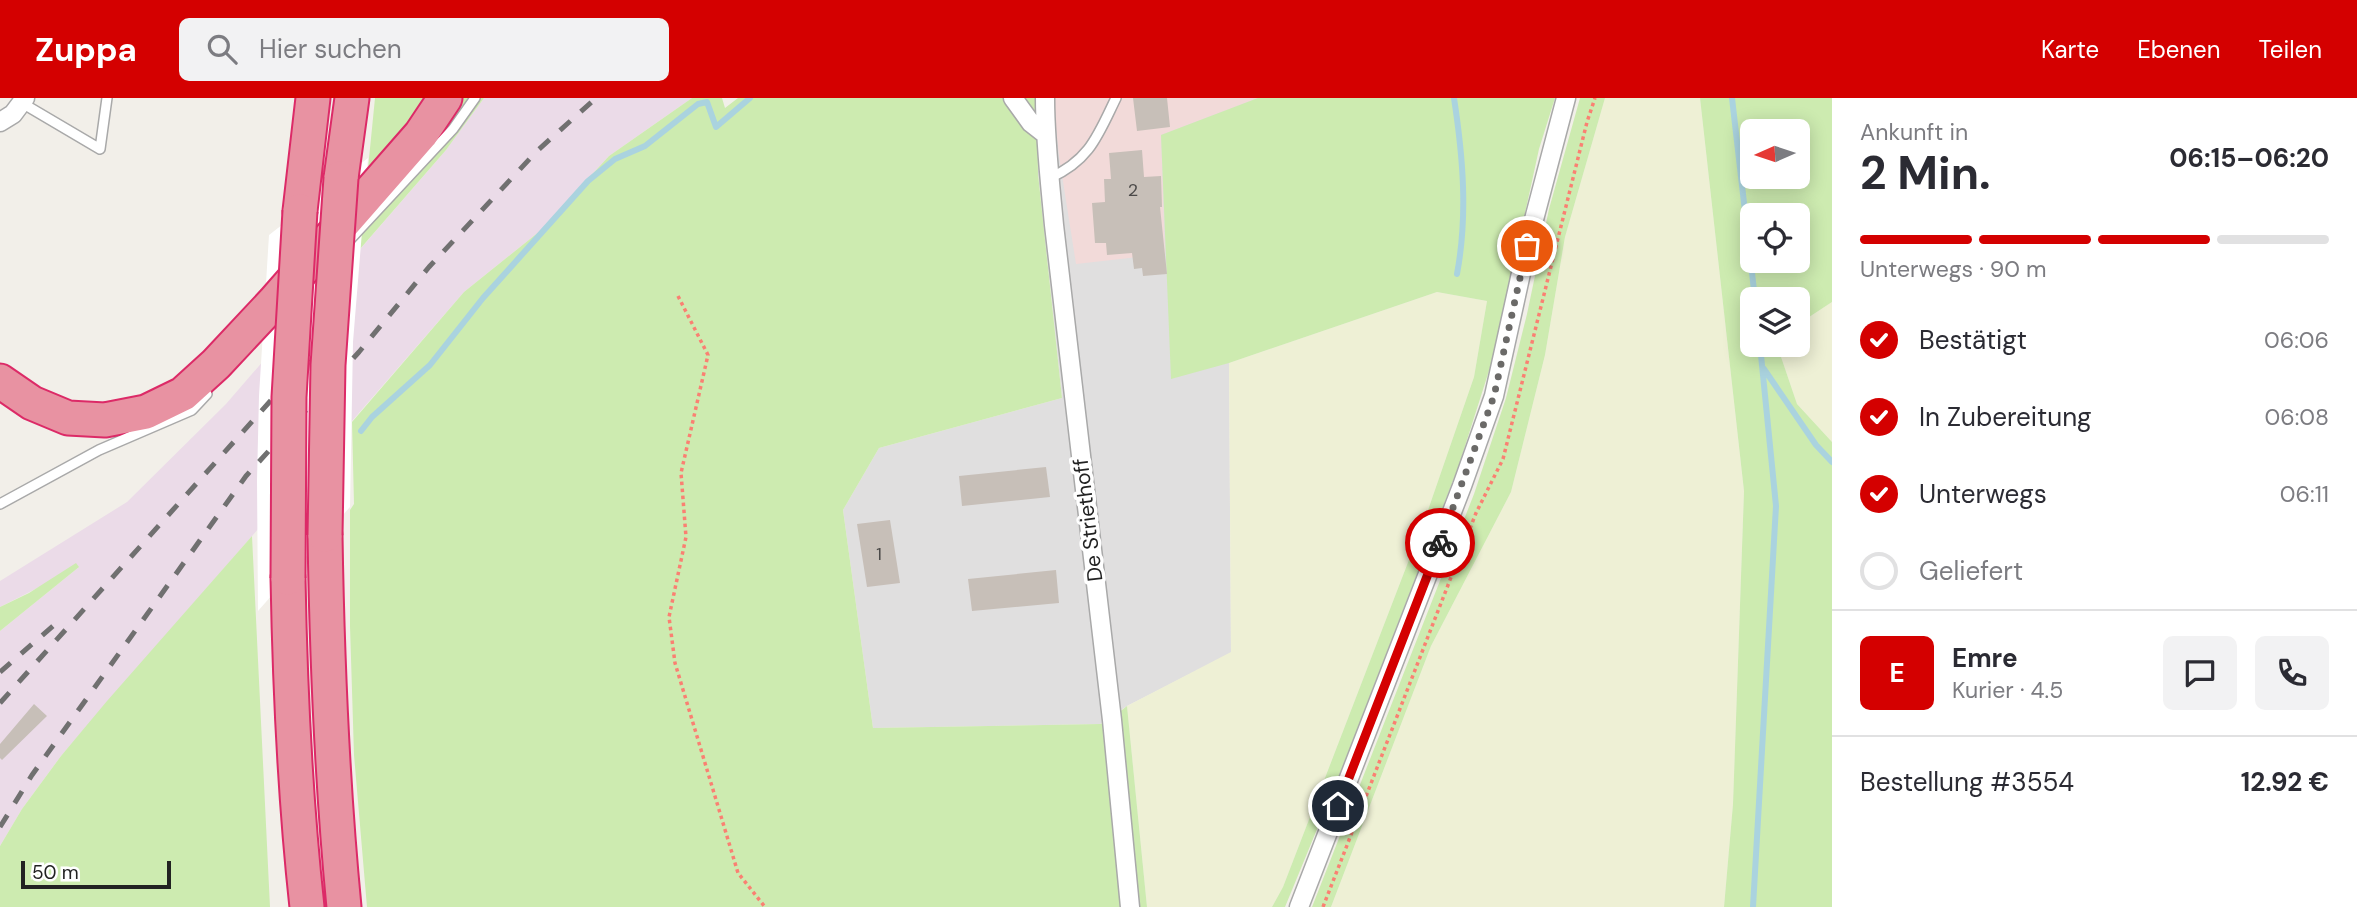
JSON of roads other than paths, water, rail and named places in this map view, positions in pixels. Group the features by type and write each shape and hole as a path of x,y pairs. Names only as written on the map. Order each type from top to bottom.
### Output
{"highway":[{"path":"307,907 289,660 289,397 300,211 313,98"},
{"path":"344,907 329,712 325,536 328,365 341,178 352,98"},
{"path":"0,381 32,403 68,418 105,419 146,412 183,394 216,364 274,302 421,134 445,98"}],"street":[{"path":"1013,98 1031,123 1045,134"},
{"name":"De Striethoff","path":"1045,98 1045,134 1112,720 1130,907"},
{"path":"1299,907 1462,486 1494,396 1527,246 1566,98"},
{"path":"0,122 13,114 24,101"}],"lane":[{"path":"24,101 100,149 107,98"},
{"path":"323,270 453,129 475,98"},
{"path":"1050,178 1066,171 1091,148 1116,98"},
{"path":"285,310 304,290"},
{"path":"0,504 99,450 191,410 210,390"}],"waterway":[{"path":"361,431 372,417 430,365 483,298 588,181 615,159 645,146 698,104 707,102 716,127 750,98"},
{"path":"1454,98 1463,186 1457,274"},
{"path":"1732,98 1754,287"},
{"path":"1753,907 1776,506 1761,357"},
{"path":"1764,369 1816,445 1832,462"}],"railway":[{"path":"0,827 32,775 246,476 359,352 429,267 537,151 596,98"},
{"path":"0,703 325,340"},
{"path":"0,672 61,619"}]}
